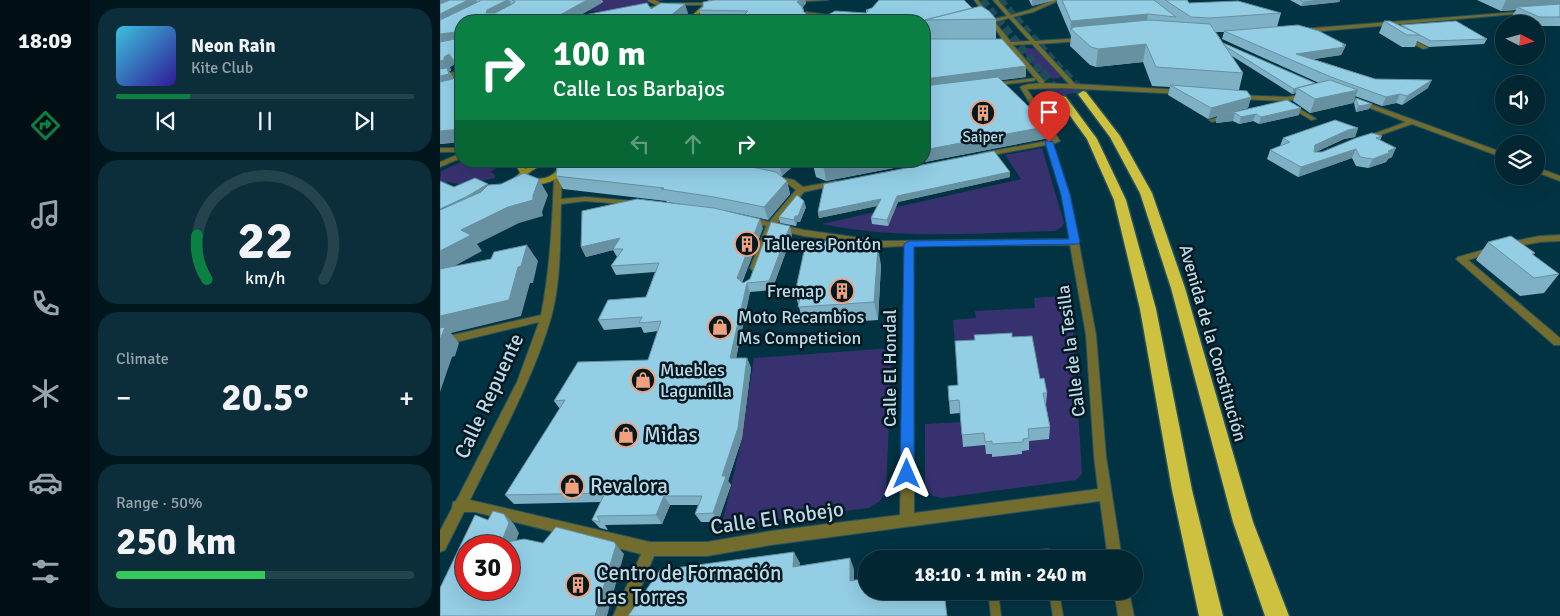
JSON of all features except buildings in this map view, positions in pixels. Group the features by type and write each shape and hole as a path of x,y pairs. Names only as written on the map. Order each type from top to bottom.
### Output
{"highway":[{"name":"Avenida de la Constitución","path":"1078,89 1115,136 1146,194 1178,288 1243,522 1277,616"},
{"path":"1063,99 1092,139 1120,200 1148,309 1182,490 1211,616"}],"main road":[{"path":"695,15 712,0"},
{"path":"520,167 520,179 524,182 540,182"},
{"path":"517,191 505,194 521,174 533,167"},
{"path":"526,188 558,174 562,167"}],"street":[{"path":"804,15 817,0"},
{"path":"788,2 826,0"},
{"path":"976,0 1010,45 1044,84"},
{"path":"995,0 1033,43 1078,89"},
{"path":"978,24 1031,11 1058,0"},
{"path":"628,12 663,6 721,4"},
{"path":"1295,31 1537,11"},
{"path":"1376,24 1392,32"},
{"path":"1401,36 1425,48"},
{"path":"991,46 1087,38"},
{"path":"981,86 1039,78"},
{"path":"987,92 1044,84 1078,89 1189,92"},
{"name":"Calle de la Tesilla","path":"1024,87 1052,141 1066,195 1092,336 1105,494 1114,550"},
{"path":"1334,92 1495,152"},
{"path":"1268,107 1283,101 1312,94"},
{"path":"1227,96 1283,101 1313,119"},
{"path":"1212,120 1240,113"},
{"path":"1356,141 1414,121"},
{"path":"971,157 1052,141"},
{"path":"440,150 455,150"},
{"path":"440,164 455,158"},
{"path":"558,174 570,167"},
{"path":"1545,173 1560,179"},
{"name":"Calle Repuente","path":"440,545 458,506 523,382 546,317 553,280 558,174"},
{"path":"769,177 792,182 801,190"},
{"path":"751,279 770,226 801,190 848,181"},
{"path":"540,182 556,186"},
{"path":"558,202 585,199 644,204"},
{"path":"735,216 792,231 857,241 909,244 1074,242"},
{"path":"1558,342 1461,259 1521,243 1560,238"},
{"name":"Calle El Hondal","path":"907,522 909,244"},
{"name":"Calle Repuente","path":"440,342 546,317"},
{"name":"Calle El Robejo","path":"458,506 475,506 650,549 708,549 771,538 907,522 1105,494"},
{"path":"621,616 650,549"},
{"path":"1123,600 1126,616"}],"lane":[{"path":"650,0 663,6"},
{"path":"440,77 455,74"},
{"path":"994,600 996,616"},
{"path":"1055,600 1058,616"}],"shaded area":[{"path":"567,0 665,0 615,12 550,10"},
{"path":"1023,49 1036,49 1061,77 1050,78 1039,71 1023,51"},
{"path":"1057,87 1089,89 1090,91 1047,97 1045,103 1041,104 1038,96 1040,92"},
{"path":"1042,148 1064,223 1062,227 1055,231 909,234 851,229 822,224 1021,179 1005,155"},
{"path":"455,165 455,167 498,167 491,172 495,175 495,178 463,185 449,182 440,186 441,171"},
{"path":"1071,295 1082,474 1076,480 942,498 933,496 925,488 925,424 961,422 963,447 985,445 986,454 1022,454 975,353 956,354 953,320 976,318 975,311 1035,308 1034,298"},
{"path":"892,348 886,491 880,501 869,508 718,527 724,516 741,442 754,358"}],"tunnel":[{"path":"982,0 1042,73"},
{"path":"1000,0 1064,73"},
{"path":"1041,72 1063,99"},
{"path":"1063,72 1083,94"}],"place":[{"name":"Saiper","path":"983,113"},
{"name":"Talleres Pontón","path":"747,244"},
{"name":"Fremap","path":"842,291"},
{"name":"Moto Recambios Ms Competicion","path":"720,327"},
{"name":"Muebles Lagunilla","path":"643,380"},
{"name":"Midas","path":"626,435"},
{"name":"Revalora","path":"572,486"},
{"name":"Centro de Formación Las Torres","path":"578,585"}],"route":[{"path":"907,474 909,244 1074,242 1066,195 1049,142"}]}
